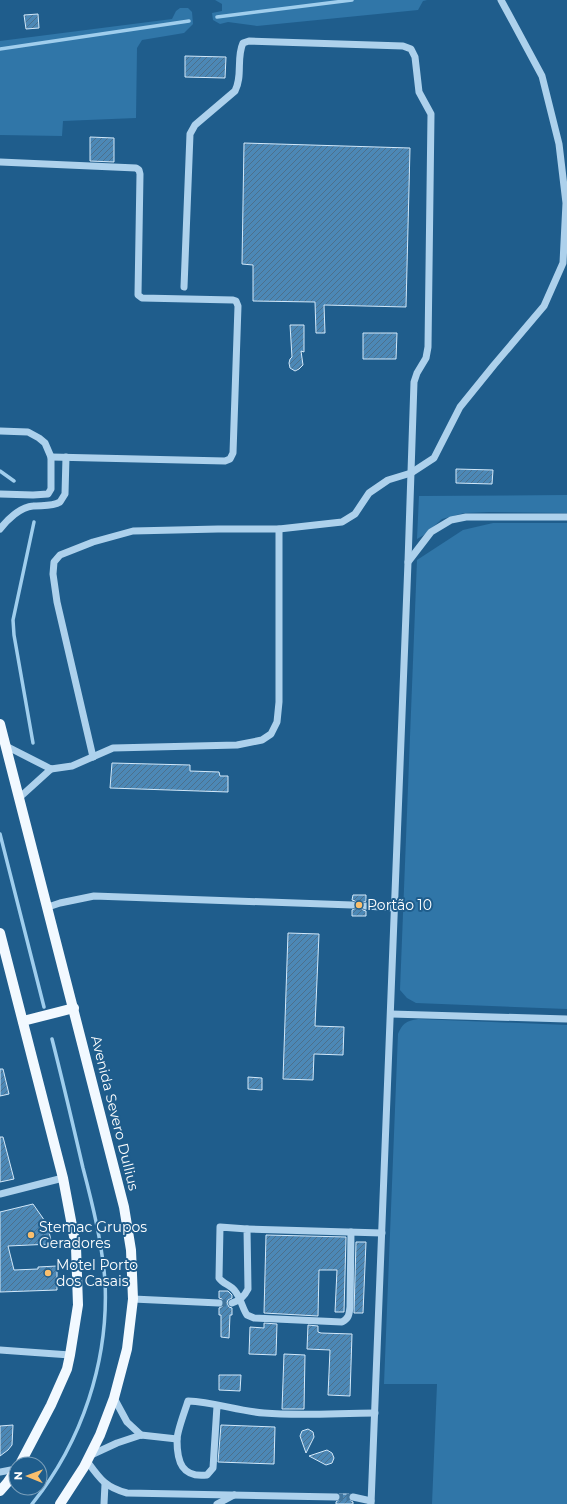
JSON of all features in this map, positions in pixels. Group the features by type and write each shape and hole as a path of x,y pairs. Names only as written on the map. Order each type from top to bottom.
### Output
{"main road":[{"name":"Avenida Severo Dullius","path":"0,724 124,1207 131,1250 133,1299 127,1349 114,1398 100,1435 89,1458 60,1504"},
{"path":"0,933 63,1178 76,1247 78,1305 67,1368 51,1405 24,1456"},
{"path":"23,1021 74,1008"},
{"path":"0,1491 8,1481"}],"street":[{"path":"93,757 56,602 53,574 54,562 60,555 93,542 133,531 280,529 342,522 355,514 369,493 388,480 411,473 434,458 460,407 544,306 563,263 566,203 559,144 542,76 501,0"},
{"path":"184,287 190,134 195,125 235,91 239,84 240,49 243,43 249,41 403,46 412,50 415,58 419,92 430,114 428,347 426,358 417,373 414,382 391,1014 371,1502 353,1497"},
{"path":"0,162 136,168 139,170 138,295 142,298 236,301 237,313 233,454 230,459 225,461 51,457"},
{"path":"0,431 28,432 34,434 45,443 51,457 51,489 48,494 0,494"},
{"path":"0,530 14,515 31,506 53,505 60,502 65,494 66,457"},
{"path":"408,562 431,532 451,520 466,517 567,517"},
{"path":"19,798 51,769 72,766 113,748 237,745 262,740 271,734 277,722 279,702 280,529"},
{"path":"6,746 51,769"},
{"path":"48,907 60,902 94,896 352,905"},
{"path":"366,906 395,908"},
{"path":"391,1014 567,1019"},
{"path":"0,1194 63,1178"},
{"path":"351,1232 350,1307 347,1320 342,1322 254,1318 247,1315 235,1291 222,1282 220,1278 220,1228 247,1229 351,1232 382,1233"},
{"path":"232,1303 240,1300 248,1289 247,1229"},
{"path":"133,1299 219,1303"},
{"path":"0,1350 70,1355"},
{"path":"114,1398 127,1422 141,1436"},
{"path":"217,1406 213,1468 208,1475 203,1476 186,1472 180,1466 177,1439 188,1401 206,1402 217,1406 263,1413 375,1412"},
{"path":"177,1439 141,1436 117,1443 89,1458 105,1484 115,1490 127,1493 336,1497"},
{"path":"104,1504 105,1484"},
{"path":"217,1504 236,1494"}],"shaded area":[{"path":"215,0 427,0 423,1 418,10 257,26 228,22 220,24 213,20 212,13 222,11 222,4"},
{"path":"180,8 188,8 192,12 193,24 184,33 142,40 137,48 136,118 63,121 62,136 0,135 0,41 172,19 176,11"},
{"path":"567,495 567,513 464,513 442,519 424,535 417,539 419,496"},
{"path":"493,523 567,523 567,1009 416,1003 407,998 400,990 417,560 463,530"},
{"path":"418,1019 567,1025 567,1504 432,1504 437,1384 384,1384 398,1034 405,1023"}],"building":[{"path":"38,14 39,28 26,29 24,15"},
{"path":"185,56 226,57 225,78 185,77"},
{"path":"90,137 114,138 114,162 90,161"},
{"path":"244,143 410,148 406,307 324,305 325,333 316,333 315,302 253,301 253,265 242,264"},
{"path":"290,325 304,325 304,352 301,351 303,365 295,371 290,368 289,363 292,357"},
{"path":"363,333 397,333 396,359 363,359"},
{"path":"456,469 493,470 492,484 456,483"},
{"path":"112,763 190,765 190,771 219,772 220,776 228,776 228,792 110,788"},
{"name":"Portão 10","path":"353,895 366,895 366,901 362,903 361,906 363,910 366,911 366,916 352,916 352,910 356,908 357,905 355,901 352,900"},
{"path":"288,933 319,934 315,1026 344,1027 343,1055 314,1054 313,1080 283,1079"},
{"path":"0,1069 3,1069 9,1094 0,1096"},
{"path":"248,1077 262,1078 262,1090 248,1089"},
{"path":"0,1137 3,1137 14,1179 0,1182"},
{"path":"33,1204 47,1224 52,1244 8,1246 14,1270 38,1269 38,1267 57,1266 57,1290 0,1292 0,1212"},
{"path":"266,1235 346,1237 344,1312 335,1312 337,1270 319,1270 318,1316 264,1313"},
{"path":"356,1242 366,1242 363,1313 354,1313"},
{"path":"219,1291 228,1291 232,1295 232,1298 228,1300 227,1303 229,1307 232,1308 232,1315 230,1315 229,1338 221,1337 221,1315 219,1315 219,1308 223,1306 224,1303 222,1299 219,1298"},
{"path":"264,1323 277,1324 276,1355 249,1354 250,1327 264,1328"},
{"path":"308,1325 318,1326 318,1332 321,1333 352,1334 350,1396 328,1395 330,1350 307,1349"},
{"path":"284,1354 305,1355 304,1409 282,1409"},
{"path":"219,1375 241,1375 240,1391 219,1390"},
{"path":"13,1425 12,1445 0,1456 0,1426"},
{"path":"221,1425 275,1427 274,1464 218,1462"},
{"path":"308,1429 313,1432 314,1437 306,1453 300,1436 302,1431"},
{"path":"327,1450 332,1453 334,1458 332,1463 326,1465 309,1456"},
{"path":"339,1494 349,1494 348,1499 353,1502 353,1504 336,1504 336,1502 340,1499"}],"waterway":[{"path":"217,17 352,0"},
{"path":"0,49 189,21"},
{"path":"0,471 14,481"},
{"path":"33,743 14,635 13,620 34,522"},
{"path":"0,834 44,1007"},
{"path":"32,1504 50,1480 65,1454 89,1399 97,1370 105,1311 105,1281 97,1224 52,1039"}],"tunnel":[{"path":"352,905 366,906"},
{"path":"219,1303 232,1303"},
{"path":"336,1497 353,1497"}],"place":[{"name":"Portão 10","path":"359,905"},
{"name":"Stemac Grupos Geradores","path":"31,1235"},
{"name":"Motel Porto dos Casais","path":"48,1273"}]}
